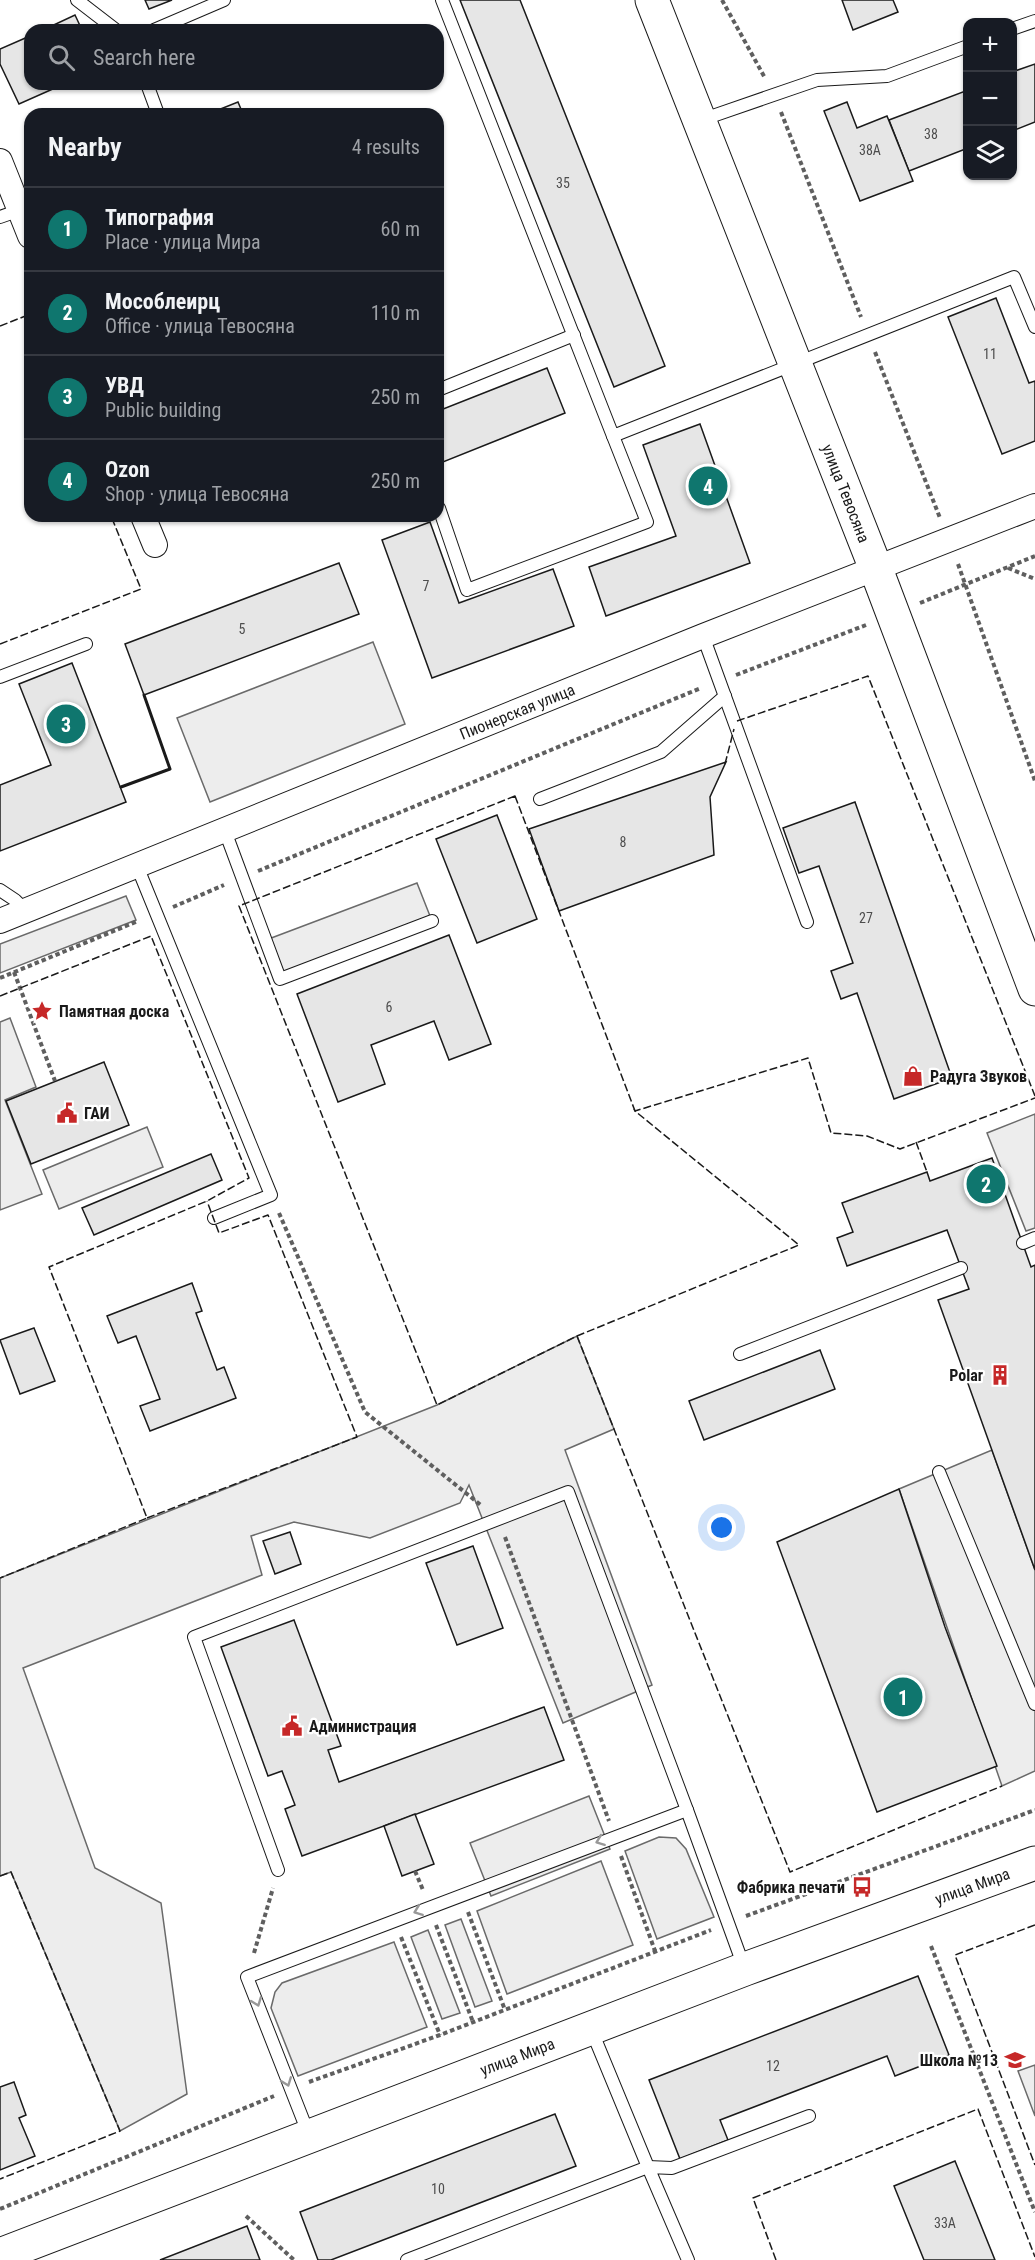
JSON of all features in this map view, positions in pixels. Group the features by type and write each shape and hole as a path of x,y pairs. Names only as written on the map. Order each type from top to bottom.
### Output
{"main road":[{"name":"улица Тевосяна","path":"652,0 876,569 891,615 1035,989"},
{"name":"улица Мира","path":"0,2255 745,1969 1035,1863"}],"street":[{"path":"0,161 10,213 24,229"},
{"name":"Пионерская улица","path":"0,921 704,636 1035,506"},
{"path":"145,522 155,545"}],"lane":[{"path":"77,0 108,24"},
{"path":"168,24 224,0"},
{"path":"442,0 647,522 467,590 444,522"},
{"path":"1017,27 1035,21"},
{"path":"699,121 817,80 887,76 963,48"},
{"path":"149,90 156,108"},
{"path":"613,436 1014,277 1035,327"},
{"path":"444,388 574,335"},
{"path":"704,636 807,922"},
{"path":"0,677 86,644"},
{"path":"540,799 661,752 725,696"},
{"path":"225,831 280,979 432,921"},
{"path":"137,866 272,1196 214,1218"},
{"path":"0,890 26,911"},
{"path":"740,1354 961,1268"},
{"path":"939,1472 1035,1704"},
{"path":"278,1870 194,1637 568,1492 745,1969"},
{"path":"309,2136 247,1977 655,1820 687,1810"},
{"path":"591,2028 688,2260"},
{"path":"406,2260 648,2167 672,2168 809,2116"}],"path":[{"path":"722,0 774,96 965,584 1035,781"},
{"path":"0,978 719,681 891,615 1035,556"},
{"path":"1007,568 1035,579"},
{"path":"14,972 55,1081"},
{"path":"272,1196 364,1412 498,1519 655,1952"},
{"path":"0,2209 290,2089 440,2035 729,1923 1035,1810"},
{"path":"247,1977 278,1870"},
{"path":"462,1894 506,2010"},
{"path":"429,1906 473,2022"},
{"path":"395,1920 440,2035"},
{"path":"931,1946 1035,2212"},
{"path":"246,2216 294,2260"}],"shaded area":[{"path":"373,642 405,724 210,802 177,718"},
{"path":"417,883 432,921 280,979 266,940"},
{"path":"126,896 136,920 0,973 0,944"},
{"path":"10,1018 36,1087 5,1100 42,1194 0,1210 0,1022"},
{"path":"1035,1114 1035,1228 1026,1231 987,1133"},
{"path":"147,1127 163,1167 59,1209 43,1170"},
{"path":"577,1336 614,1429 565,1450 652,1685 563,1723 469,1485 460,1503 370,1538 294,1522 251,1536 262,1575 23,1668 95,1868 161,1903 187,2094 120,2131 11,1872 0,1876 0,1578 437,1405"},
{"path":"992,1450 1035,1570 1035,1771 1002,1786 899,1489"},
{"path":"589,1796 610,1849 491,1896 470,1843"},
{"path":"659,1837 676,1838 686,1849 714,1917 657,1939 625,1851"},
{"path":"601,1861 633,1945 507,1994 477,1911"},
{"path":"461,1919 492,2001 475,2007 445,1925"},
{"path":"428,1930 460,2013 442,2019 411,1937"},
{"path":"394,1942 427,2027 298,2076 271,2008 275,1992 282,1983"},
{"path":"1035,2065 1035,2116 1018,2071"}],"building":[{"path":"145,0 172,0 149,9"},
{"path":"460,0 520,0 665,366 614,387"},
{"path":"842,0 893,0 898,12 853,30"},
{"path":"75,15 79,24 56,24"},
{"path":"24,39 24,90 50,90 19,104 0,64 0,49"},
{"path":"1035,64 1035,122 1017,129 1017,72"},
{"path":"963,92 963,150 909,171 889,120"},
{"path":"238,102 240,108 223,108"},
{"path":"847,102 857,128 887,116 913,181 860,201 824,111"},
{"path":"996,298 1029,383 1035,381 1035,441 1002,454 948,317"},
{"path":"547,368 565,413 444,462 444,409"},
{"path":"700,424 750,563 606,616 589,567 676,536 643,445"},
{"path":"430,522 459,603 553,569 574,626 432,678 382,540"},
{"path":"339,563 359,614 144,695 125,644"},
{"path":"72,663 126,802 0,851 0,785 51,765 19,684"},
{"path":"726,762 710,797 714,855 559,911 529,829"},
{"path":"855,802 952,1078 894,1099 857,993 841,999 831,971 853,963 819,866 799,873 783,828"},
{"path":"497,815 537,919 477,943 436,839"},
{"path":"449,935 491,1044 449,1060 434,1021 371,1045 385,1084 338,1102 297,994"},
{"name":"ГАИ","path":"104,1062 129,1125 31,1164 6,1101"},
{"path":"211,1154 222,1180 94,1235 82,1208"},
{"name":"Polar","path":"992,1158 1031,1267 1035,1265 1035,1570 938,1300 969,1289 947,1230 847,1266 837,1238 853,1232 842,1203 927,1172 930,1181"},
{"path":"192,1283 202,1311 196,1313 217,1370 224,1367 236,1398 150,1431 140,1406 160,1399 136,1336 118,1343 107,1316"},
{"path":"34,1328 55,1381 20,1394 0,1340"},
{"path":"820,1350 835,1389 704,1440 689,1401"},
{"path":"899,1489 945,1627 997,1766 877,1812 777,1542"},
{"path":"290,1532 301,1564 275,1574 263,1541"},
{"path":"473,1546 503,1628 457,1645 426,1563"},
{"name":"Администрация","path":"294,1620 341,1746 328,1750 339,1782 544,1707 564,1760 302,1856 285,1809 295,1805 282,1771 268,1776 221,1647"},
{"path":"415,1814 434,1864 402,1876 384,1826"},
{"path":"918,1976 949,2055 895,2076 887,2056 720,2120 728,2140 680,2159 649,2080"},
{"path":"14,2082 26,2115 19,2118 35,2156 0,2170 0,2087"},
{"path":"555,2114 576,2166 331,2260 318,2260 300,2212"},
{"path":"955,2161 995,2260 924,2260 894,2186"},
{"path":"247,2226 260,2260 160,2260"}],"fence":[{"path":"0,326 24,317"},
{"path":"0,644 141,589 113,522"},
{"path":"737,721 868,676 1035,1096"},
{"path":"725,764 734,729"},
{"path":"515,796 635,1111 799,1245 577,1336 437,1405 239,906 515,796"},
{"path":"0,996 151,936 249,1178 207,1201 49,1267 147,1518 0,1578"},
{"path":"634,1109 635,1111 808,1058 831,1133 867,1136 900,1149 1035,1098"},
{"path":"916,1142 927,1172"},
{"path":"147,1518 357,1437 268,1215 219,1233 207,1201"},
{"path":"577,1336 790,1872 1002,1786"},
{"path":"0,1876 11,1872 120,2131 0,2179"},
{"path":"1035,1925 955,1955 1035,2165"},
{"path":"776,2260 753,2198 978,2109 1035,2257"}],"wall":[{"path":"121,787 170,769 144,695"}],"place":[{"name":"Ozon","path":"708,486"},
{"name":"УВД","path":"66,724"},
{"name":"Памятная доска","path":"42,1011"},
{"name":"Радуга Звуков","path":"913,1076"},
{"name":"ГАИ","path":"67,1113"},
{"name":"Мособлеирц","path":"986,1184"},
{"name":"Polar","path":"1000,1375"},
{"name":"Типография","path":"903,1697"},
{"name":"Администрация","path":"292,1726"},
{"name":"Фабрика печати","path":"862,1887"},
{"name":"Школа №13","path":"1015,2060"}]}
